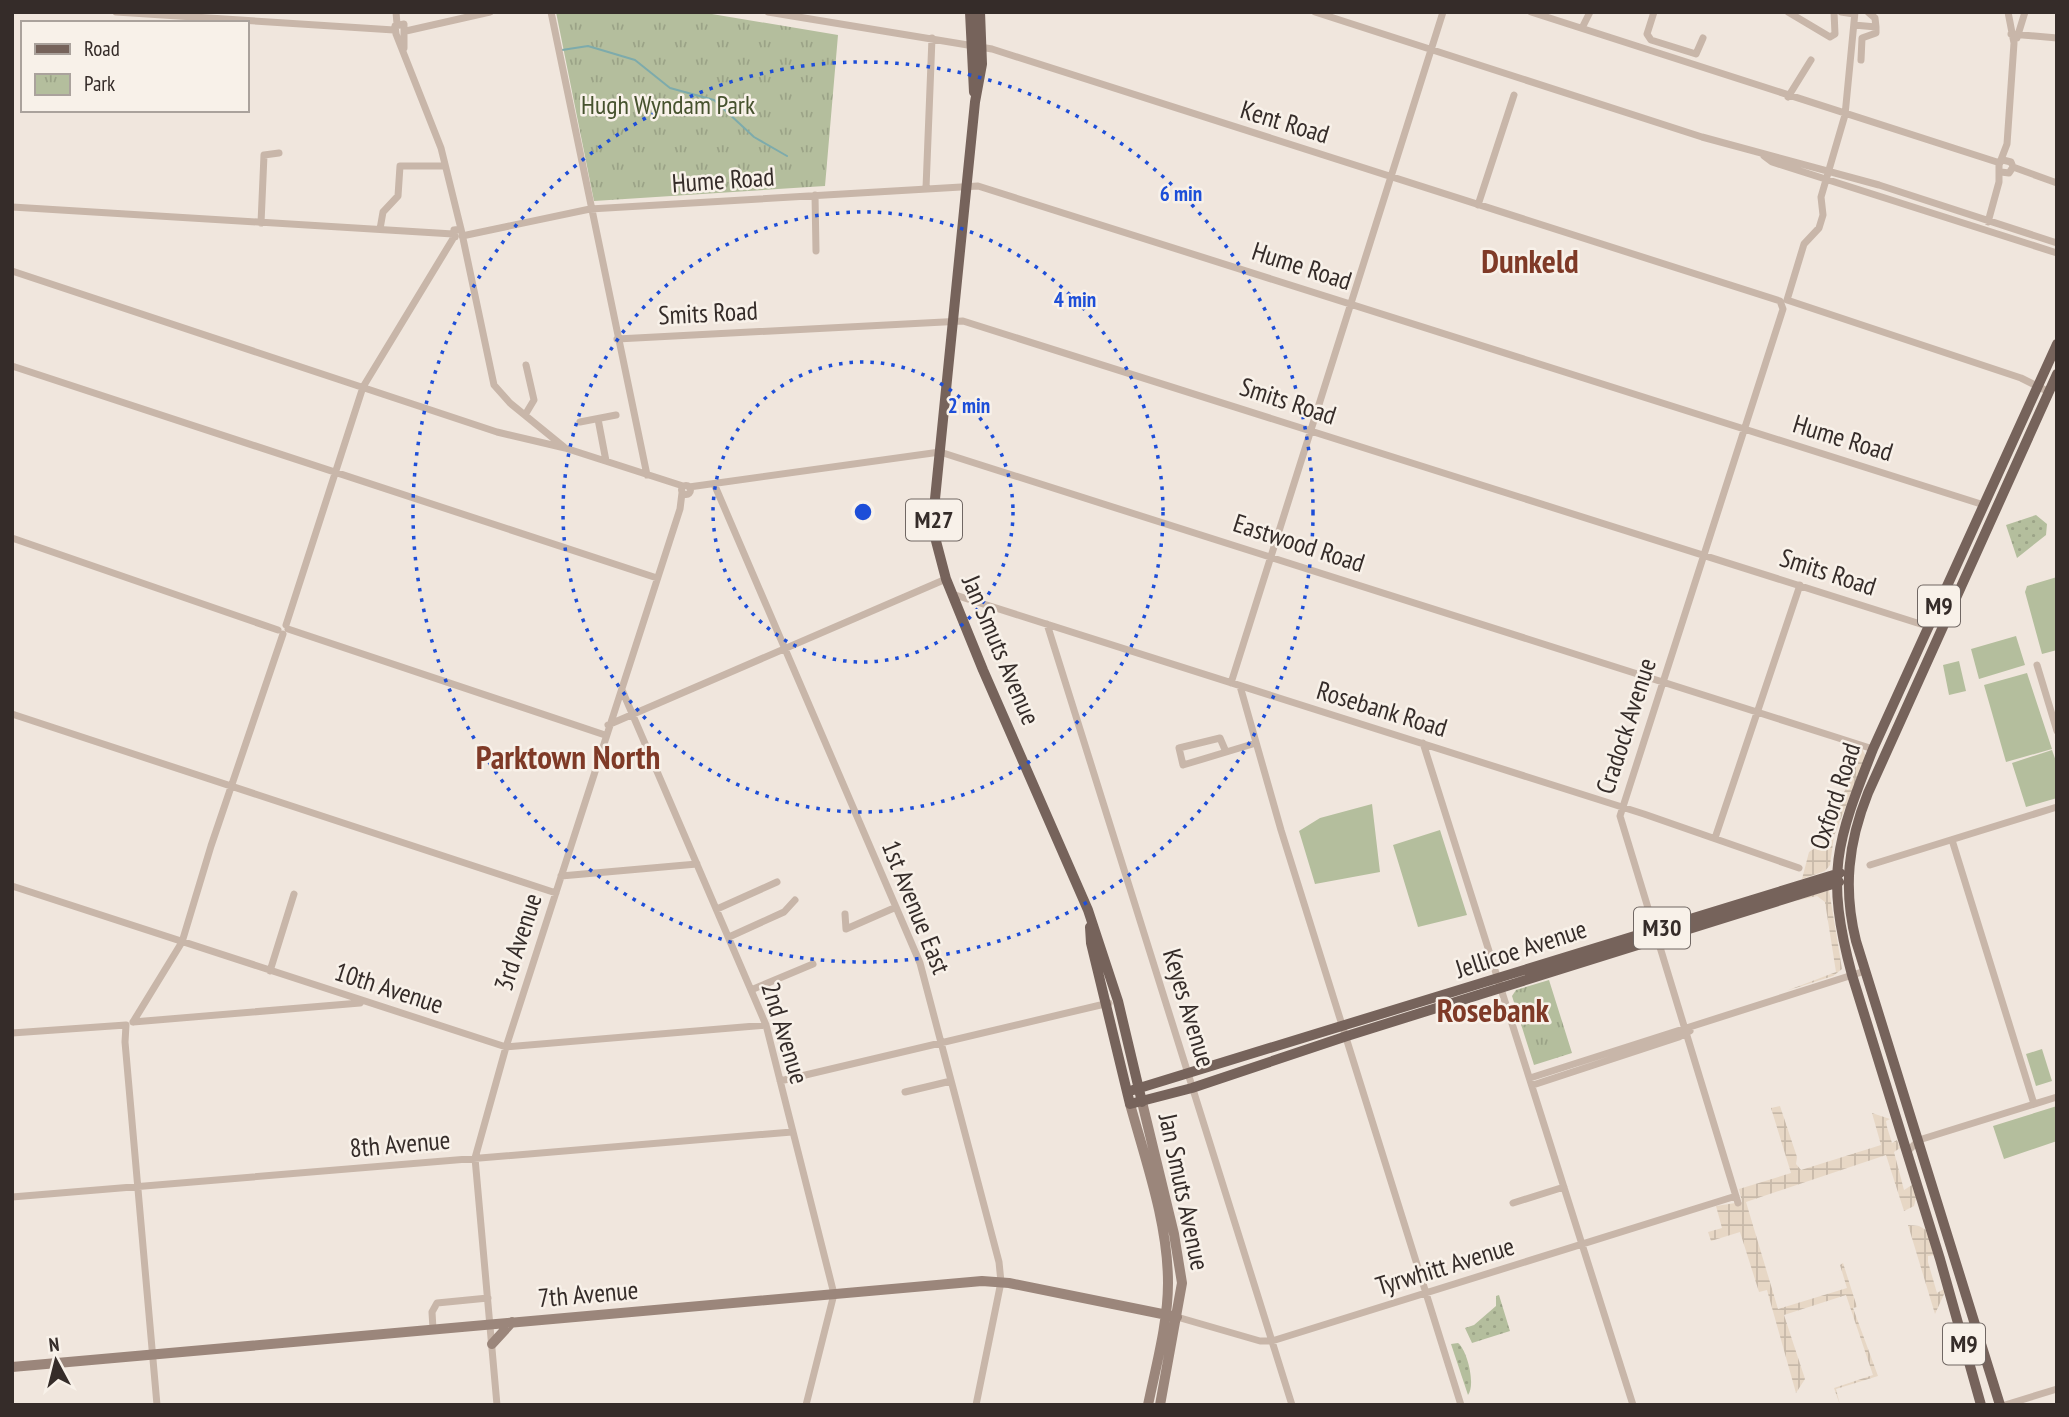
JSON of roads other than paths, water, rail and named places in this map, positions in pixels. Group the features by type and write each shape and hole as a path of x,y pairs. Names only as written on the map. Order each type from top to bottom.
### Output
{"main road":[{"name":"Jan Smuts Avenue","path":"970,12 978,46"},
{"name":"Jan Smuts Avenue","path":"980,12 975,102 934,520 938,556 1088,910 1112,1002 1132,1090 1130,1104 1164,1235 1168,1285 1148,1405"},
{"name":"Oxford Road","path":"1982,1405 1852,975 1843,942 1835,878 1847,814 1873,749 2008,451 2052,374 2056,348"},
{"name":"Oxford Road","path":"2002,1405 1865,971 1851,922 1848,877 1857,822 2020,456 2044,389"},
{"path":"2008,451 2020,456"},
{"path":"1992,517 1984,504 1999,501"},
{"path":"1930,627 1941,633"},
{"path":"1873,749 1887,755"},
{"name":"Jellicoe Avenue","path":"1132,1090 1345,1032 1835,878 1848,877"},
{"name":"Jellicoe Avenue","path":"1130,1104 1192,1088 1345,1032"},
{"name":"Jan Smuts Avenue","path":"1132,1090 1142,1102 1182,1283 1160,1405"},
{"name":"7th Avenue","path":"12,1367 834,1294 1001,1282 1165,1313"},
{"name":"Tyrwhitt Avenue","path":"1165,1313 1177,1317"},
{"path":"492,1344 512,1322"}],"street":[{"path":"116,12 400,29 490,12"},
{"path":"397,12 404,48 445,166 492,380 497,390 565,448"},
{"path":"551,12 647,475"},
{"name":"Kent Road","path":"768,12 978,46 2021,378 2044,389"},
{"path":"1315,12 1763,155 1989,220 2057,243"},
{"path":"1231,683 1310,430 1353,304 1443,12"},
{"path":"1531,12 2057,183"},
{"path":"1581,28 1590,12"},
{"path":"1654,12 1647,34 1651,40 1696,54 1703,38"},
{"path":"1788,12 1830,37 1835,34 1834,12"},
{"path":"1841,12 1855,13"},
{"path":"1861,60 1863,38 1876,33 1875,18 1868,12"},
{"path":"2008,12 2015,35"},
{"path":"1985,229 2005,167 2015,35 2025,12"},
{"name":"Cradock Avenue","path":"1737,1200 1688,1030 1621,827 1621,807 1784,302 1804,244 1821,222 1824,209 1821,197 1845,115 1855,13"},
{"path":"1854,25 1876,27"},
{"path":"2015,35 2057,38"},
{"path":"926,188 932,38"},
{"path":"1788,97 1811,60"},
{"path":"1478,205 1514,95"},
{"path":"261,223 263,157 267,153 279,153"},
{"path":"380,229 384,209 398,196 400,166 445,166"},
{"path":"1827,174 2057,253"},
{"name":"Hume Road","path":"458,234 590,209 967,184 988,188 1984,504"},
{"path":"815,195 816,251"},
{"path":"12,207 458,234"},
{"path":"157,1405 125,1035 182,942 363,387 458,234"},
{"path":"12,271 497,432 606,461 674,484 685,491"},
{"name":"Smits Road","path":"617,339 952,321 972,323 1930,627"},
{"path":"525,415 534,400 526,365"},
{"path":"12,366 657,578"},
{"path":"580,422 616,415"},
{"path":"598,419 606,461"},
{"name":"Eastwood Road","path":"685,491 940,452 1758,710 1873,749"},
{"name":"1st Avenue East","path":"715,486 894,908 920,963 999,1262 1001,1282 976,1405"},
{"name":"3rd Avenue","path":"497,1405 475,1158 506,1047 685,491"},
{"path":"12,538 605,735"},
{"path":"608,725 946,579"},
{"path":"1715,838 1800,586"},
{"name":"Rosebank Road","path":"952,594 1621,807 1799,868"},
{"name":"Keyes Avenue","path":"1047,624 1292,1405"},
{"path":"2037,666 2057,731"},
{"path":"1240,686 1461,1405"},
{"name":"2nd Avenue","path":"622,690 766,1025 834,1294 806,1405"},
{"path":"12,714 556,893"},
{"path":"1226,752 1220,737 1180,748 1179,752 1183,765 1256,743"},
{"path":"1423,743 1633,1405"},
{"path":"1870,865 2057,807"},
{"path":"1952,840 2034,1104"},
{"path":"561,876 697,864"},
{"path":"717,909 777,882"},
{"name":"10th Avenue","path":"12,886 506,1047 766,1025"},
{"path":"270,971 294,894"},
{"path":"729,937 784,912 795,900"},
{"path":"845,914 846,929 894,908"},
{"path":"751,990 813,964"},
{"path":"1531,1081 1865,971"},
{"path":"12,1033 365,1002"},
{"path":"780,1081 1112,1002"},
{"path":"905,1092 951,1081"},
{"path":"1907,1152 1919,1140 2057,1097"},
{"name":"8th Avenue","path":"12,1197 792,1132"},
{"path":"1513,1203 1564,1187"},
{"name":"Tyrwhitt Avenue","path":"1177,1317 1272,1342 1737,1200"},
{"path":"433,1329 432,1312 437,1303 488,1298"},
{"path":"2002,1405 2057,1390"}],"waterway":[{"path":"562,50 588,46 635,60 670,88 714,100 754,137 787,156"}],"district":[{"name":"Dunkeld","path":"1530,261"},
{"name":"Parktown North","path":"568,757"},
{"name":"Rosebank","path":"1493,1010"}],"park label":[{"name":"Hugh Wyndam Park","path":"668,105"}]}
